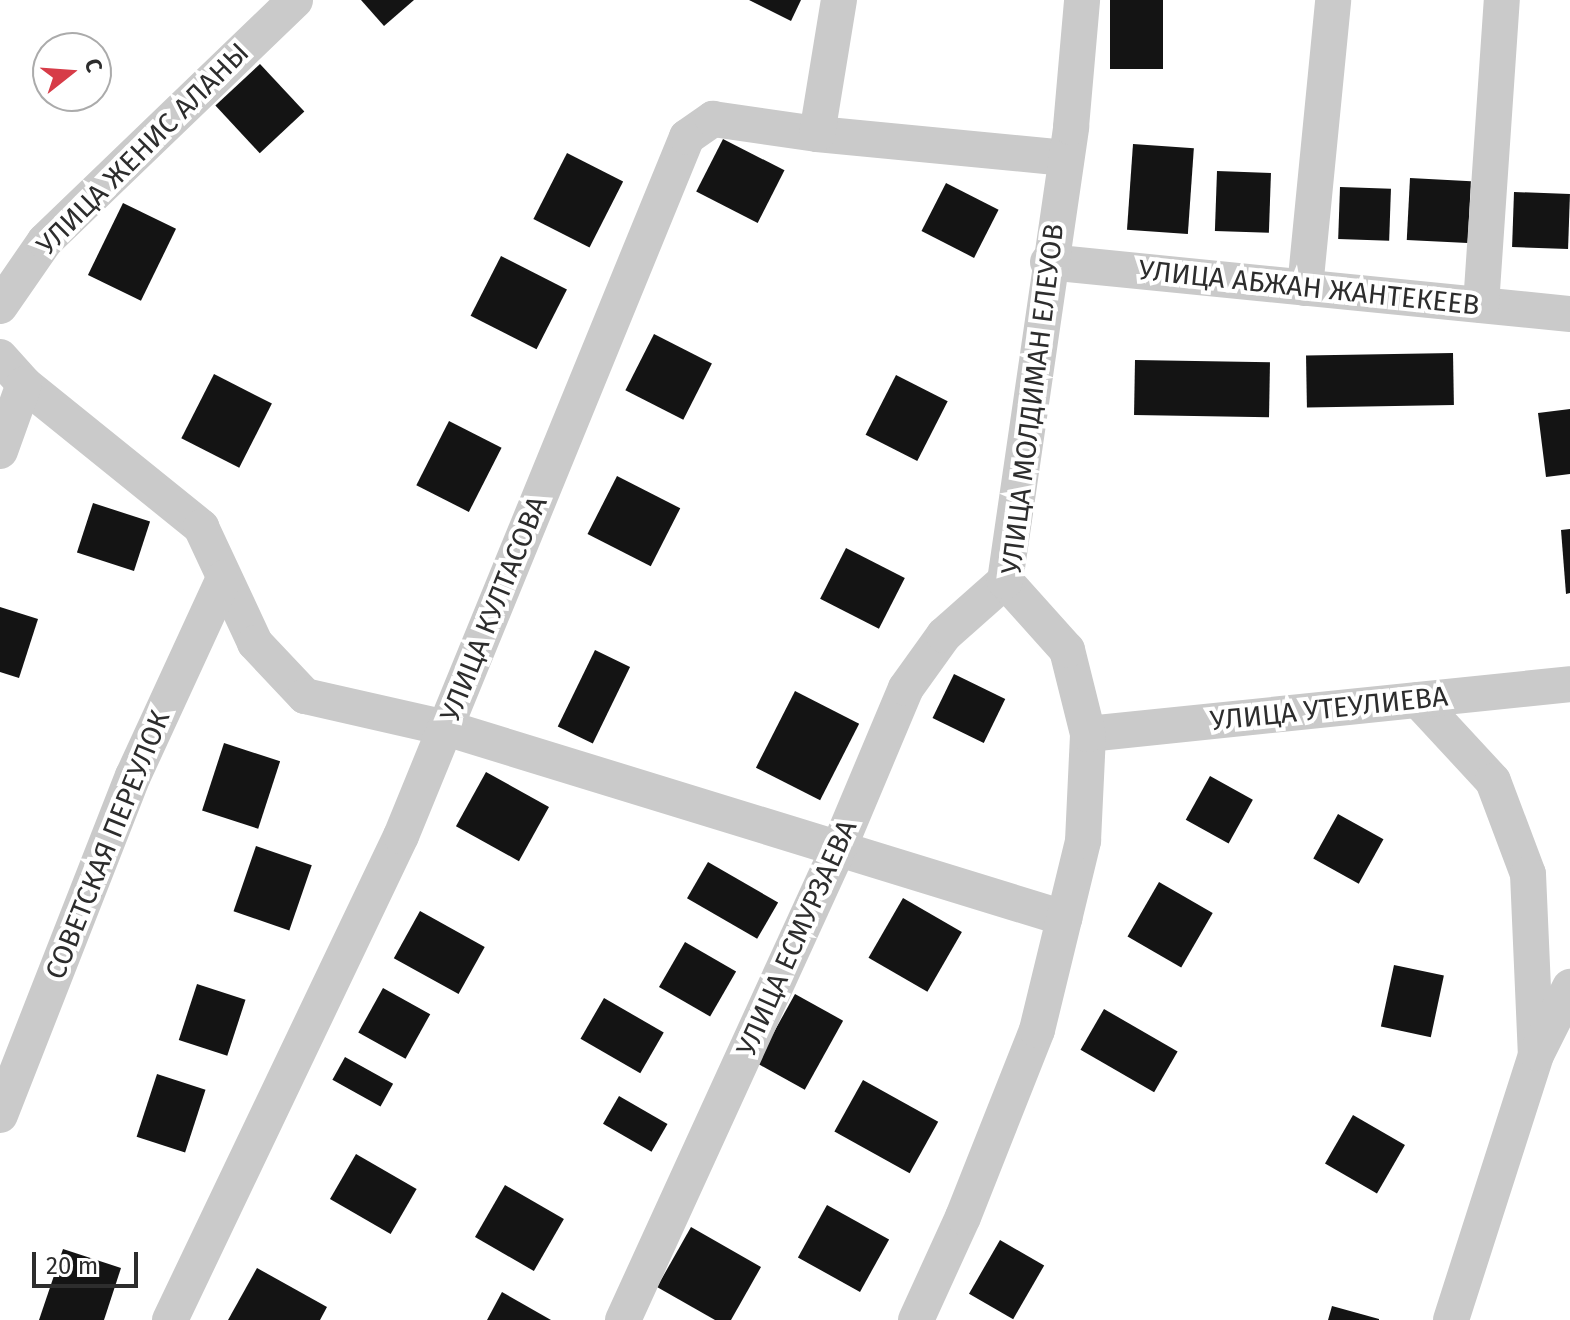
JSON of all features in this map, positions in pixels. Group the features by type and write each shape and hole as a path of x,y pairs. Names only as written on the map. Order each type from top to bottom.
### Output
{"street":[{"name":"УЛИЦА ЖЕНИС АЛАНЫ","path":"0,306 45,241 295,0"},
{"path":"817,134 839,0"},
{"name":"УЛИЦА МОЛДИМАН ЕЛЕУОВ","path":"916,1320 963,1217 1037,1030 1083,841 1088,734 1067,650 1005,581 1048,262 1066,158 1082,0"},
{"path":"1305,288 1333,0"},
{"path":"1481,305 1502,0"},
{"name":"УЛИЦА КУЛТАСОВА","path":"170,1320 401,836 687,137 713,119 817,134 1066,158"},
{"name":"УЛИЦА АБЖАН ЖАНТЕКЕЕВ","path":"1048,262 1570,314"},
{"path":"0,357 24,384 201,527 255,643 305,696 446,728 840,845 1064,918"},
{"path":"0,451 24,384"},
{"name":"СОВЕТСКАЯ ПЕРЕУЛОК","path":"0,1115 133,776 224,578"},
{"name":"УЛИЦА ЕСМУРЗАЕВА","path":"623,1320 840,845 906,688 944,635 1005,581"},
{"name":"УЛИЦА УТЕУЛИЕВА","path":"1088,734 1570,684"},
{"path":"1418,700 1493,781 1528,874 1536,1055"},
{"path":"1451,1320 1536,1055 1570,987"}],"building":[{"path":"361,0 414,0 384,26"},
{"path":"749,0 801,0 791,21"},
{"path":"1110,0 1163,0 1163,69 1110,69"},
{"path":"260,64 304,112 260,153 215,106"},
{"path":"723,139 784,170 758,223 696,192"},
{"path":"1133,144 1194,148 1188,234 1127,230"},
{"path":"567,153 623,182 590,248 533,219"},
{"path":"1217,171 1271,173 1269,233 1215,231"},
{"path":"1410,178 1471,181 1468,243 1407,240"},
{"path":"946,183 999,210 974,258 921,231"},
{"path":"1340,187 1391,189 1389,241 1338,239"},
{"path":"1514,192 1570,194 1568,249 1512,247"},
{"path":"123,203 176,229 141,301 88,275"},
{"path":"501,256 567,290 537,349 471,316"},
{"path":"654,334 712,364 683,420 625,390"},
{"path":"1453,353 1454,405 1307,408 1306,356"},
{"path":"1135,360 1270,362 1269,417 1134,415"},
{"path":"214,374 272,404 239,468 181,438"},
{"path":"896,375 948,401 917,461 866,435"},
{"path":"1570,409 1570,474 1546,477 1538,413"},
{"path":"449,421 502,448 469,512 416,485"},
{"path":"617,476 680,508 651,566 587,534"},
{"path":"93,503 150,522 134,571 77,552"},
{"path":"1570,529 1570,593 1566,594 1561,530"},
{"path":"846,548 905,578 879,629 820,599"},
{"path":"0,607 38,619 19,678 0,672"},
{"path":"595,650 630,667 593,743 558,726"},
{"path":"954,674 1005,699 984,743 933,718"},
{"path":"795,691 859,724 820,800 756,768"},
{"path":"224,743 280,761 258,829 202,811"},
{"path":"486,772 549,807 519,861 456,826"},
{"path":"1210,776 1253,800 1229,843 1186,820"},
{"path":"1338,814 1383,839 1359,884 1313,859"},
{"path":"256,846 312,865 289,930 234,911"},
{"path":"708,862 778,902 757,939 687,898"},
{"path":"1159,882 1213,913 1181,968 1128,937"},
{"path":"903,898 962,932 927,992 868,958"},
{"path":"420,911 485,947 459,994 394,958"},
{"path":"685,942 736,971 710,1017 659,987"},
{"path":"1394,965 1444,976 1431,1037 1381,1027"},
{"path":"197,984 246,1000 227,1056 179,1040"},
{"path":"383,988 430,1014 406,1059 358,1033"},
{"path":"795,994 843,1021 805,1090 757,1063"},
{"path":"604,998 664,1032 640,1073 580,1039"},
{"path":"1104,1009 1178,1052 1154,1092 1080,1050"},
{"path":"345,1057 393,1084 380,1106 332,1080"},
{"path":"157,1074 206,1090 185,1153 137,1137"},
{"path":"863,1080 938,1122 910,1173 834,1132"},
{"path":"619,1096 667,1124 651,1152 603,1124"},
{"path":"1353,1115 1405,1145 1377,1193 1325,1163"},
{"path":"356,1154 417,1189 391,1234 330,1199"},
{"path":"505,1185 564,1219 534,1271 475,1237"},
{"path":"827,1205 889,1239 860,1292 798,1257"},
{"path":"691,1227 761,1267 731,1320 715,1320 657,1287"},
{"path":"1000,1240 1044,1266 1013,1319 969,1294"},
{"path":"63,1249 121,1268 104,1320 39,1320"},
{"path":"257,1268 327,1307 320,1320 228,1320"},
{"path":"502,1292 551,1320 487,1320"},
{"path":"1332,1306 1379,1319 1379,1320 1328,1320"}]}
